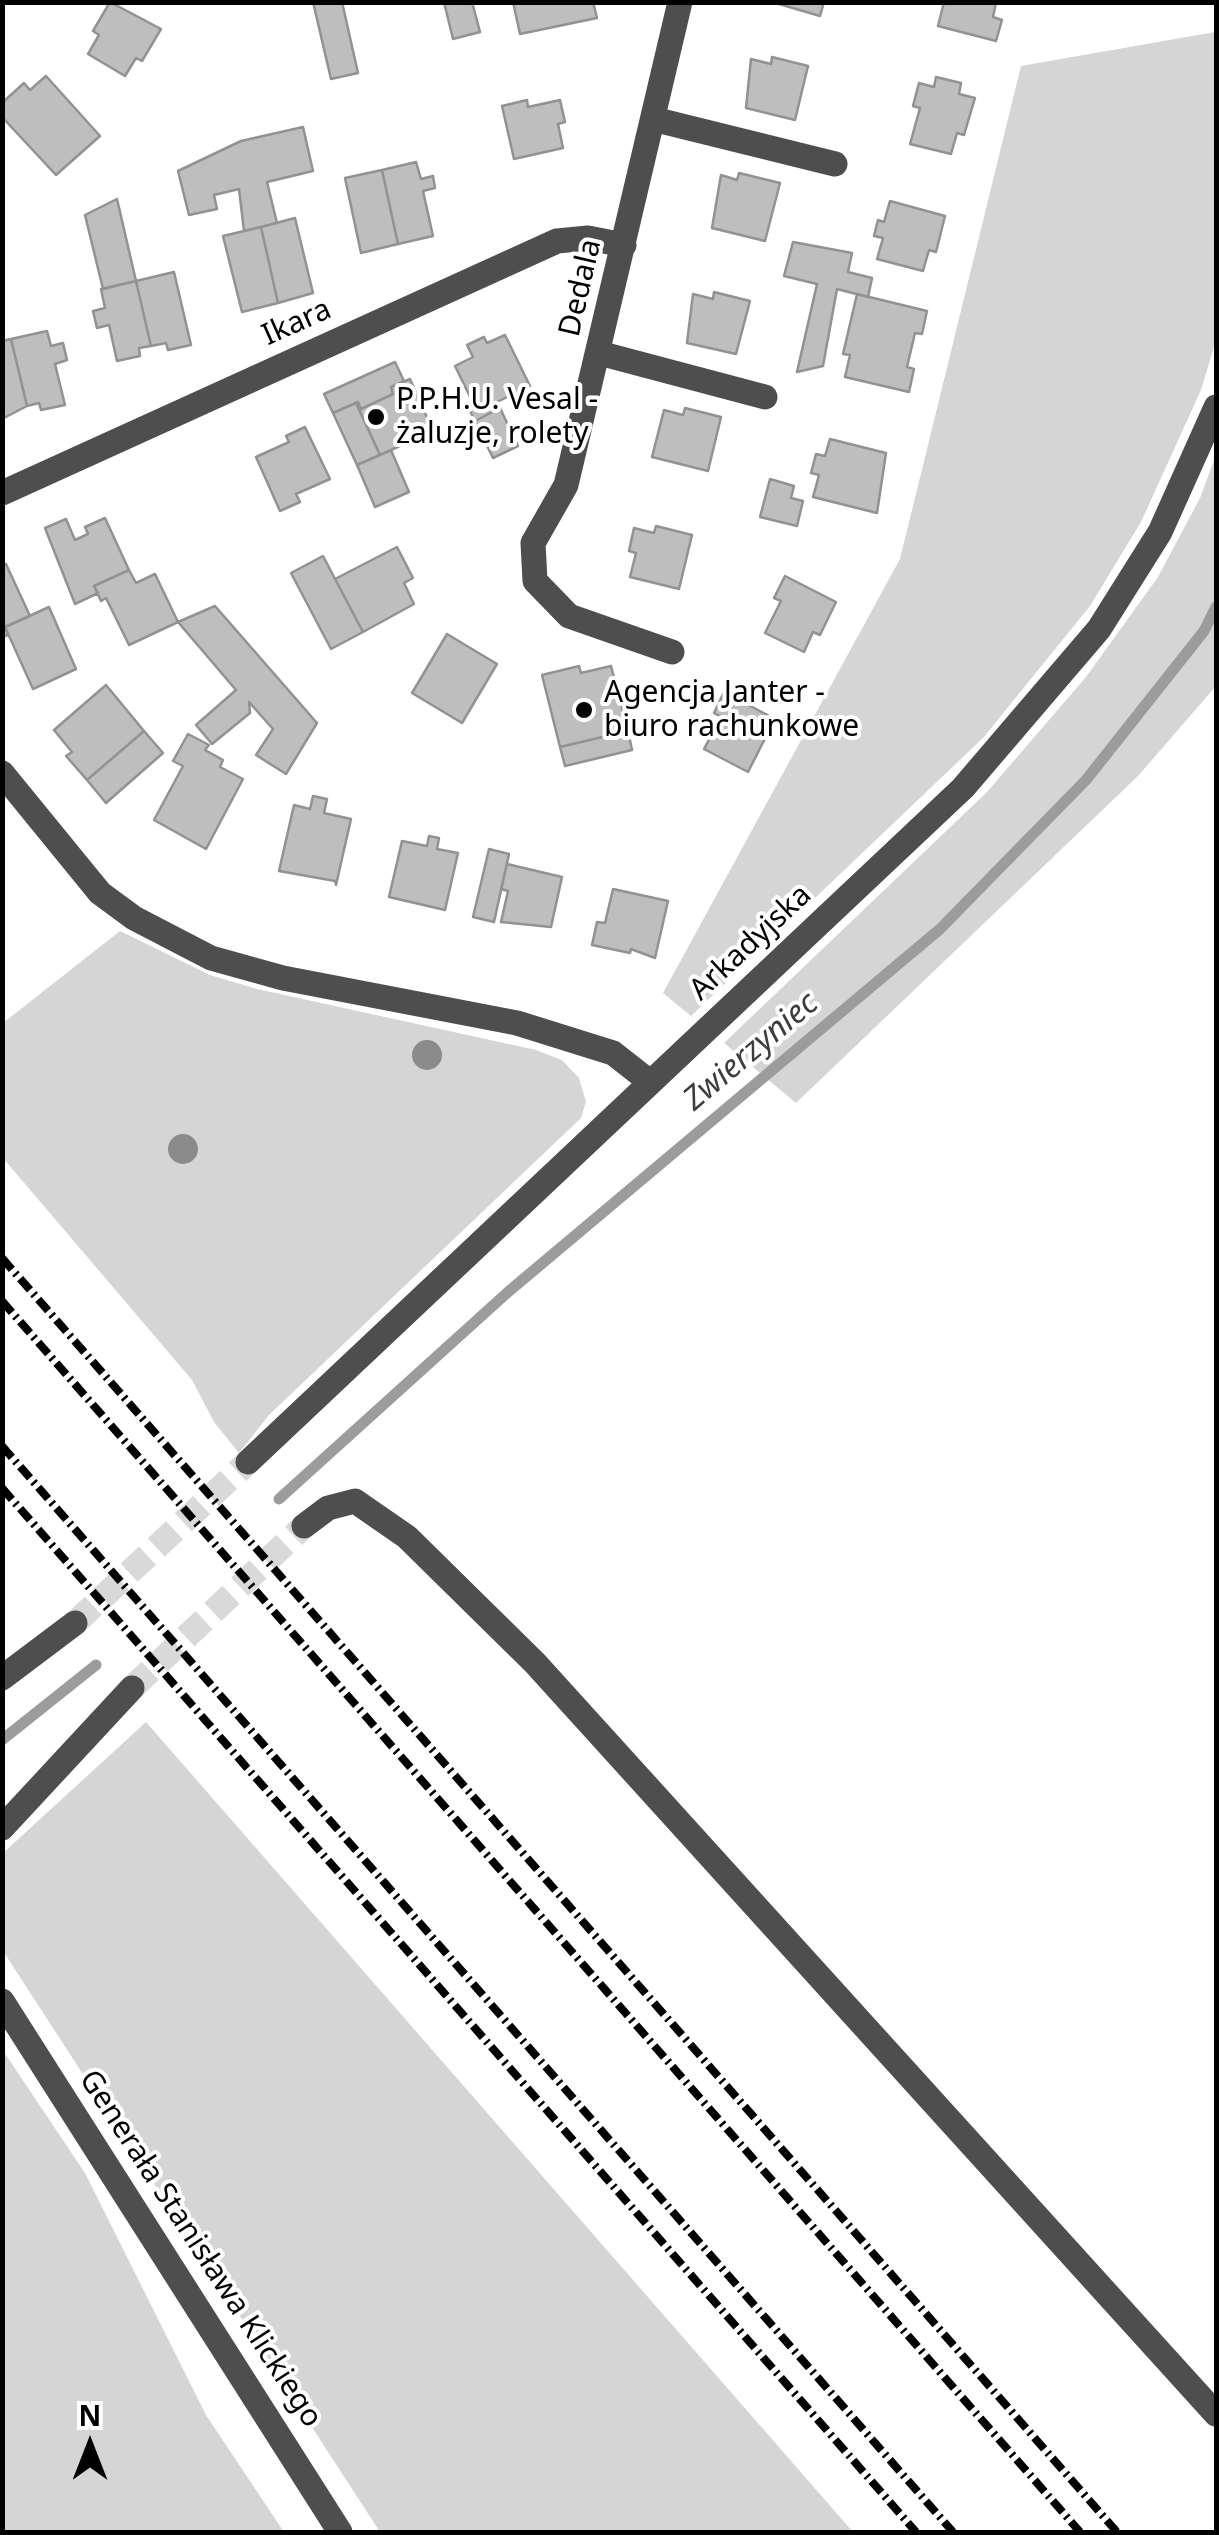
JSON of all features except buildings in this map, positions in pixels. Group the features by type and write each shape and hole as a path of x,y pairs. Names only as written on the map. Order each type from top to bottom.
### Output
{"street":[{"name":"Dedala","path":"672,652 569,616 535,581 532,543 566,485 680,2"},
{"path":"653,119 835,164"},
{"name":"Ikara","path":"2,493 557,241 588,238 624,246"},
{"path":"599,353 765,397"},
{"name":"Arkadyjska","path":"248,1462 963,788 1099,630 1160,532 1216,407"},
{"path":"2,773 100,893 134,918 211,958 283,978 517,1023 613,1054 650,1082"},
{"path":"304,1526 328,1508 355,1501 407,1536 535,1663 1216,2414"},
{"path":"2,1678 75,1623"},
{"path":"2,1828 132,1688"},
{"name":"Generała Stanisława Klickiego","path":"2,2002 340,2532"}],"shaded area":[{"path":"1216,3 1216,340 1201,390 1141,522 1090,606 983,738 691,1016 663,993 900,559 1021,66 1215,32"},
{"path":"1216,455 1216,686 1138,776 796,1103 724,1043 987,792 1086,677 1158,577 1200,498"},
{"path":"120,931 210,975 257,989 536,1050 562,1060 579,1078 586,1102 581,1118 269,1415 239,1453 214,1422 192,1380 3,1158 3,1023"},
{"path":"146,1722 853,2532 380,2532 3,1951 3,1853"},
{"path":"2,2049 85,2173 206,2415 284,2532 3,2532"}],"waterway":[{"name":"Zwierzyniec","path":"279,1499 508,1292 940,929 1086,780 1204,631 1216,607"},
{"name":"Zwierzyniec","path":"2,1740 96,1665"}],"tunnel":[{"path":"75,1623 248,1462"},
{"path":"132,1688 304,1526"}],"railway":[{"path":"2,1258 1117,2532"},
{"path":"2,1301 1080,2532"},
{"path":"2,1446 953,2532"},
{"path":"2,1488 916,2532"}],"place":[{"name":"P.P.H.U. Vesal - żaluzje, rolety","path":"376,417"},
{"name":"Agencja Janter - biuro rachunkowe","path":"584,710"}]}
